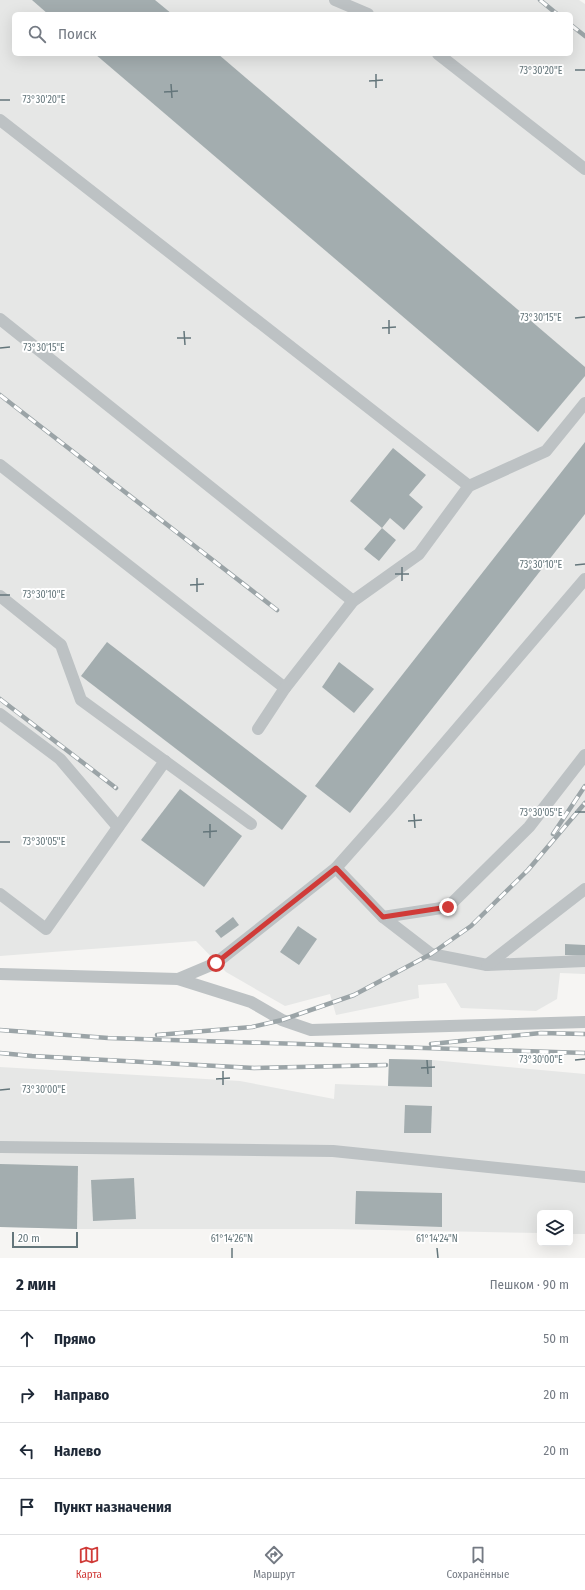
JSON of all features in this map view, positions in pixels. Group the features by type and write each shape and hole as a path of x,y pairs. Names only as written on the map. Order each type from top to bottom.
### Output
{"lane":[{"path":"335,0 363,12"},
{"path":"441,56 585,169"},
{"path":"0,120 469,486"},
{"path":"0,319 353,601"},
{"path":"258,729 285,688 353,601 419,554 469,486 546,451 585,403"},
{"path":"0,465 285,688"},
{"path":"178,979 216,963 336,868 397,800 585,579"},
{"path":"0,596 61,645 81,700 250,824"},
{"path":"0,714 60,759 118,827"},
{"path":"383,917 448,907 529,827 585,755"},
{"path":"0,894 46,929 165,762"},
{"path":"336,868 383,917 431,954 487,965 573,960 585,961"},
{"path":"487,965 585,889"},
{"path":"0,974 178,979 251,1002 282,1020 311,1030 585,1022"},
{"path":"0,1147 333,1151 585,1177"}],"shaded area":[{"path":"0,0 579,0 585,4 585,974 560,973 557,999 536,1011 461,1008 446,983 418,985 419,998 336,1015 330,994 285,1006 226,972 196,941 0,956"},
{"path":"389,1059 432,1060 585,1074 585,1234 573,1234 573,1210 537,1210 537,1233 332,1229 77,1229 0,1227 0,1067 240,1081 334,1099 335,1084 388,1086"}],"building":[{"path":"32,0 155,0 170,12 46,12"},
{"path":"97,56 220,56 585,367 585,376 538,432"},
{"path":"585,442 585,514 350,813 315,786"},
{"path":"393,448 426,475 409,495 423,507 404,530 390,518 382,528 350,501"},
{"path":"382,528 396,540 379,561 364,549"},
{"path":"107,642 307,796 282,830 81,676"},
{"path":"339,662 374,689 354,713 322,687"},
{"path":"180,789 242,836 204,887 141,840"},
{"path":"233,917 239,925 221,938 215,931"},
{"path":"298,926 317,939 299,965 280,952"},
{"path":"565,944 585,945 585,956 565,955"},
{"path":"389,1059 432,1060 432,1087 388,1086"},
{"path":"405,1105 432,1106 431,1133 404,1133"},
{"path":"0,1164 78,1166 77,1229 0,1227"},
{"path":"134,1178 136,1219 93,1221 91,1180"},
{"path":"356,1191 442,1193 442,1227 355,1224"}],"railway":[{"path":"540,0 555,12"},
{"path":"573,27 585,36"},
{"path":"0,395 277,610"},
{"path":"0,699 116,788"},
{"path":"553,834 585,786"},
{"path":"157,1035 252,1027 282,1020 354,995 431,954 471,926 528,870 585,803"},
{"path":"0,1030 108,1038 585,1053"},
{"path":"431,1044 541,1033 585,1034"},
{"path":"0,1053 254,1068 386,1065"}],"route":[{"path":"216,963 336,868 383,917 448,907"}]}
